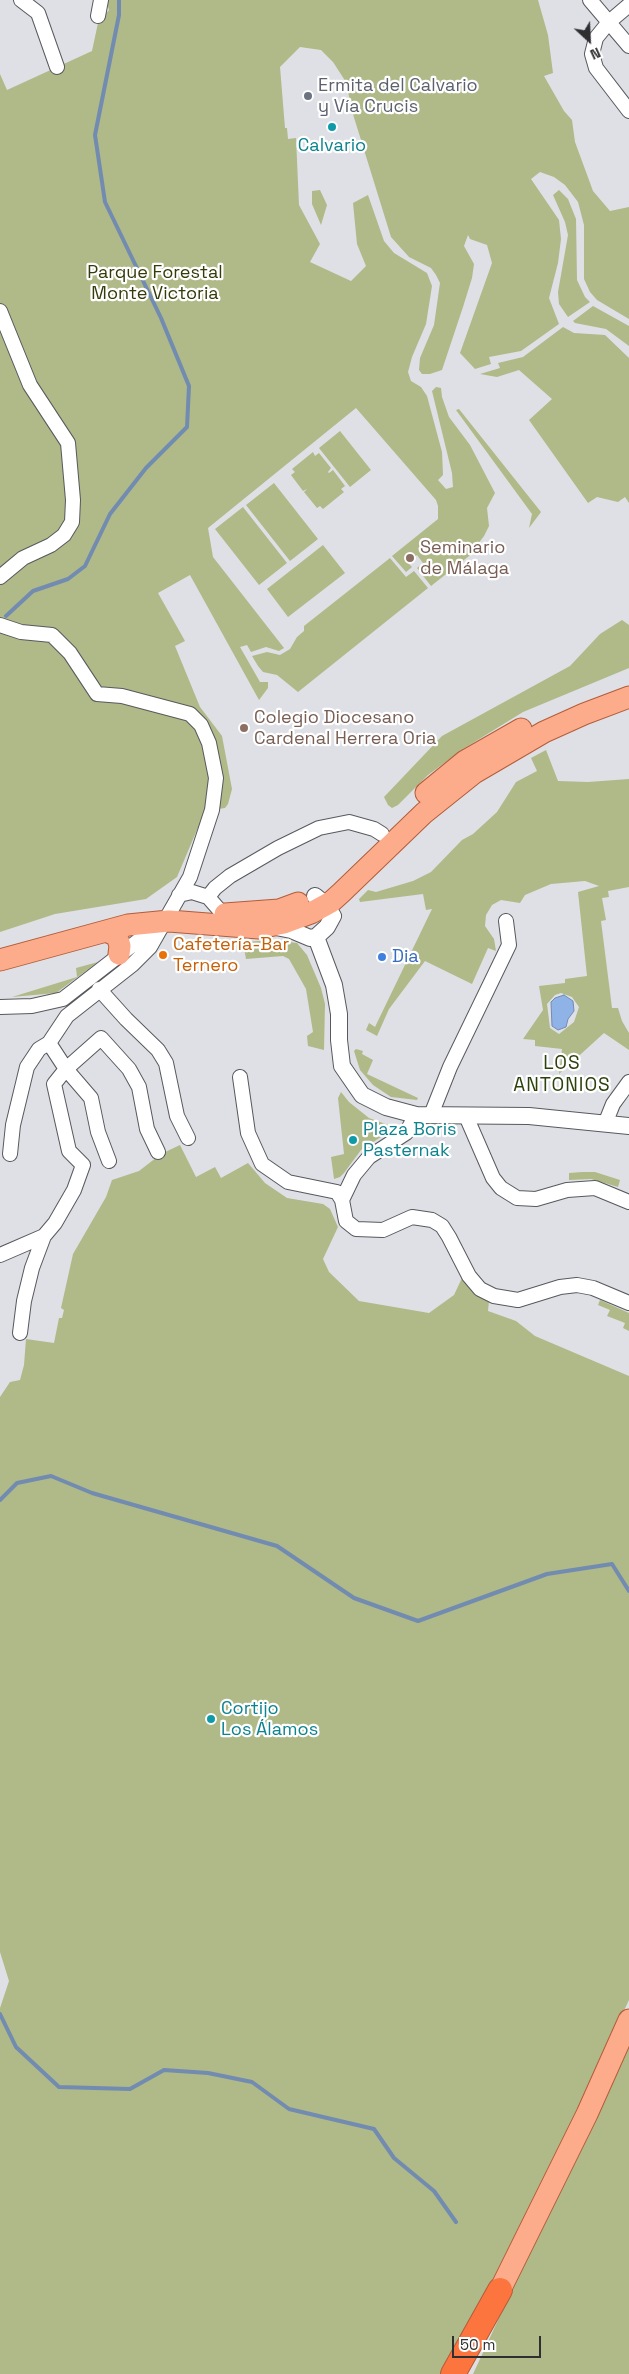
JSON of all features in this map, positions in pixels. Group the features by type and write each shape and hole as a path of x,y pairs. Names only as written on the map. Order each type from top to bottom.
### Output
{"highway":[{"path":"453,2374 500,2290"},
{"path":"461,2374 500,2290"}],"main road":[{"path":"0,960 168,914 259,928 272,926 311,913 382,834 413,804 465,761 540,720 629,683"},
{"path":"0,945 51,930 125,913 222,913 279,910 321,900 349,886 424,813 474,774 544,732 629,697"},
{"path":"106,931 117,936 120,946 119,954"},
{"path":"500,2290 587,2114 629,2020"}],"street":[{"path":"21,0 38,13 57,67"},
{"path":"98,16 101,0"},
{"path":"590,0 629,46"},
{"path":"629,5 609,22 596,38 592,54 596,68 629,111"},
{"path":"0,311 30,385 68,444 73,500 72,522 64,535 51,545 24,558 0,577"},
{"path":"0,625 22,632 52,635 70,653 97,694 122,696 190,714 201,725 209,743 216,778 212,810 190,877 150,947 138,959 67,1016 49,1043 39,1049 27,1067 13,1125 10,1154"},
{"path":"208,897 215,888 230,876 278,848 319,828 349,822 374,829 382,834"},
{"path":"0,1007 32,1006 63,999 139,940 192,892 208,897 222,913"},
{"path":"272,926 291,930 310,938 316,938 327,927 333,916 321,900"},
{"path":"342,1200 354,1175 369,1157 406,1133 424,1115 450,1067 509,945 506,920"},
{"path":"316,938 334,985 339,1014 338,1040 342,1066 362,1095 386,1107 424,1115 529,1116 629,1126"},
{"path":"99,989 158,1050 166,1063 177,1116 188,1138"},
{"path":"20,1333 24,1301 32,1268 44,1236 55,1224 74,1190 84,1166 69,1151 54,1084 66,1069 101,1038 129,1069 140,1087 147,1129 158,1152"},
{"path":"49,1043 66,1069 91,1098 98,1132 109,1161"},
{"path":"240,1077 248,1133 262,1164 288,1182 309,1188 336,1192 342,1200 346,1221 356,1229 383,1230 412,1217 432,1220 442,1226 469,1276 480,1289 494,1296 518,1300 560,1287 577,1285 594,1288 629,1303"},
{"path":"605,1124 613,1104 629,1082"},
{"path":"466,1116 493,1178 501,1188 517,1198 536,1199 568,1190 595,1188 629,1202"},
{"path":"0,1255 44,1236"}],"green space":[{"name":"Parque Forestal Monte Victoria","path":"106,0 538,0 548,35 553,73 544,76 564,111 572,120 575,142 593,191 610,211 629,207 629,319 597,300 590,292 584,279 584,225 578,202 565,185 554,177 540,172 531,179 559,220 561,239 558,263 549,298 559,324 521,351 489,357 491,364 475,369 460,353 492,263 487,245 470,239 468,235 464,246 474,264 472,278 463,307 442,370 430,374 422,374 419,370 420,358 434,325 440,283 431,268 409,257 391,237 352,111 346,82 333,62 321,50 300,47 280,67 285,128 287,128 288,139 296,138 299,205 320,244 310,262 351,281 366,266 357,244 353,203 368,195 384,241 394,253 427,273 432,286 426,324 412,357 408,372 411,381 421,387 427,396 442,452 443,475 438,480 446,489 453,487 452,473 432,391 436,387 441,388 449,417 470,445 495,493 487,508 489,526 469,556 431,586 417,568 423,563 417,555 407,562 412,567 406,572 392,556 438,519 438,506 436,500 356,408 208,528 213,557 284,648 279,651 266,647 251,652 247,645 240,647 260,682 268,682 268,688 259,700 190,575 158,593 185,641 175,646 200,707 222,736 232,789 228,804 225,808 205,811 177,877 146,899 55,914 0,932 0,74 7,90 92,51 98,23 109,10"},
{"path":"320,190 327,205 321,225 312,204 312,191"},
{"path":"559,190 568,199 576,219 577,280 585,297 590,302 568,317 559,304 558,292 568,235 565,222 553,195"},
{"path":"593,306 629,326 629,346 606,329 573,321"},
{"path":"563,327 574,333 605,335 629,358 629,503 625,497 618,502 597,497 588,503 529,420 552,399 519,370 497,377 480,374 500,368 498,363 523,357"},
{"path":"459,409 541,512 529,528 532,514 456,410"},
{"path":"340,431 371,470 350,487 319,448"},
{"path":"313,452 315,456 319,453 331,468 328,472 333,470 345,486 341,489 344,492 323,509 320,506 317,508 304,492 307,489 303,491 291,475 295,472 292,469"},
{"path":"274,483 318,539 290,561 246,505"},
{"path":"243,507 287,563 259,585 215,529"},
{"path":"323,545 345,573 288,617 267,589"},
{"path":"390,558 406,577 414,571 428,588 298,692 277,675 263,672 252,656 267,652 280,655 290,649 297,637 304,631 304,626"},
{"path":"622,620 629,625 629,668 523,712 463,749 428,775 398,805 392,808 388,805 384,797 442,736 570,666 600,634"},
{"path":"546,750 558,781 588,782 629,779 629,887 608,891 609,897 602,898 606,920 601,921 612,1008 618,1008 622,1021 629,1033 629,1050 604,1033 559,1074 562,1049 535,1046 535,1040 523,1039 543,1010 539,986 565,983 565,979 587,976 578,892 599,886 585,881 551,884 525,895 520,903 501,900 492,905 486,915 485,926 494,939 496,951 488,948 472,984 425,961 389,1009 377,1036 366,1030 369,1023 375,1027 432,909 426,910 423,894 360,902 359,899 368,890 376,892 413,881 431,872 462,840 473,834 497,812 516,782 537,771 531,758","holes":["561,993 572,997 579,1007 574,1022 559,1034 550,1028 547,1004 555,995"]},
{"path":"275,940 297,943 307,955 321,988 325,1004 324,1050 308,1046 307,1036 313,1032 306,989 289,959 283,956 246,959 243,942"},
{"path":"98,962 56,993 12,997 77,977 76,968"},
{"path":"356,1049 363,1051 362,1054 373,1060 367,1074 418,1098 417,1100 391,1097 373,1085 360,1070 354,1051"},
{"name":"Plaza Boris Pasternak","path":"341,1092 349,1102 369,1118 391,1126 393,1129 361,1150 344,1173 334,1179 331,1157 344,1154 338,1098"},
{"path":"180,1145 196,1177 215,1167 221,1178 248,1163 265,1183 287,1198 323,1204 330,1209 338,1227 323,1259 329,1272 359,1301 429,1313 454,1295 462,1278 473,1292 489,1301 488,1311 516,1321 535,1336 629,1376 629,2000 507,2260 448,2374 0,2374 0,2008 9,1981 0,1952 0,1397 10,1382 20,1380 24,1365 26,1339 54,1343 59,1318 62,1318 64,1310 61,1308 73,1254 106,1197 112,1180 139,1171 161,1154"},
{"path":"595,1172 620,1180 618,1187 591,1179 569,1180 569,1173"},
{"path":"600,1300 629,1313 629,1331 623,1328 625,1323 607,1316 610,1310 598,1305"},
{"path":"629,2046 629,2374 473,2374 532,2247"}],"water":[{"path":"564,995 573,1001 574,1011 568,1019 566,1027 558,1030 552,1026 551,1002 555,998"}],"waterway":[{"path":"6,616 33,591 68,579 85,566 110,514 146,468 187,427 189,386 161,318 105,202 95,135 119,15 119,0"},
{"path":"0,1500 17,1483 51,1476 92,1493 277,1546 354,1598 418,1621 547,1574 612,1564 629,1591"},
{"path":"0,2014 16,2047 59,2087 130,2089 164,2070 208,2073 252,2082 289,2109 374,2129 394,2158 434,2191 456,2222"}],"place":[{"name":"Ermita del Calvario y Vía Crucis","path":"308,96"},
{"name":"Calvario","path":"332,127"},
{"name":"Seminario de Málaga","path":"410,558"},
{"name":"Colegio Diocesano Cardenal Herrera Oria","path":"244,728"},
{"name":"Cafetería-Bar Ternero","path":"163,955"},
{"name":"Dia","path":"382,957"},
{"name":"Plaza Boris Pasternak","path":"353,1140"},
{"name":"Cortijo Los Álamos","path":"211,1719"}],"district":[{"name":"LOS ANTONIOS","path":"562,1075"}]}
